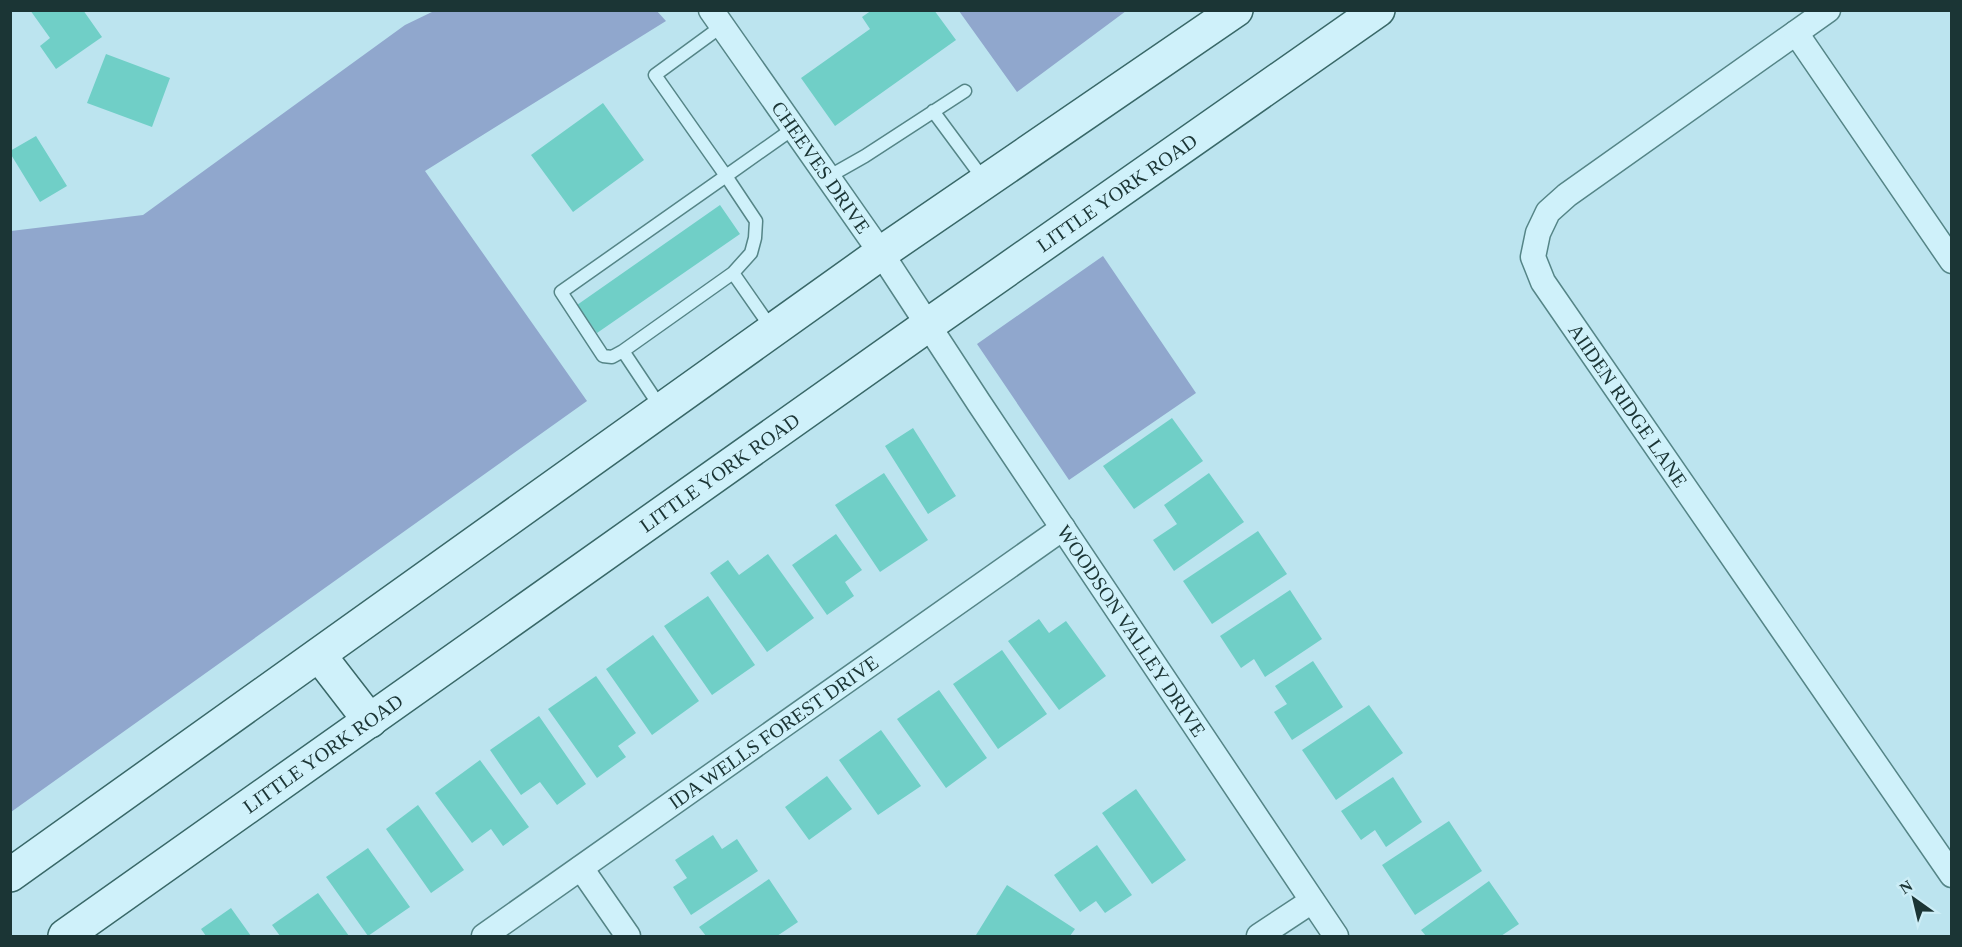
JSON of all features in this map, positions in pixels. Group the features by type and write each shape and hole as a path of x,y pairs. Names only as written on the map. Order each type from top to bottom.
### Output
{"main road":[{"path":"10,875 881,253 1236,10"},
{"name":"LITTLE YORK ROAD","path":"65,936 928,324 1378,10"},
{"path":"319,655 369,720"}],"street":[{"name":"AIIDEN RIDGE LANE","path":"1828,10 1567,195 1548,212 1538,233 1533,257 1543,282 1952,875"},
{"name":"CHEEVES DRIVE","path":"717,18 928,324"},
{"path":"1796,33 1952,261"},
{"name":"WOODSON VALLEY DRIVE","path":"928,324 1336,936"},
{"name":"IDA WELLS FOREST DRIVE","path":"484,936 1063,528"},
{"path":"581,868 628,936"},
{"path":"1259,936 1312,901"}],"lane":[{"path":"717,18 655,75 726,176 756,221 751,253 733,273 623,351 612,357 603,356 561,292 726,176 794,128"},
{"path":"828,177 865,156 965,91"},
{"path":"933,111 986,182"},
{"path":"733,273 773,330"},
{"path":"623,351 662,409"}],"shaded area":[{"path":"656,10 666,21 425,171 587,401 11,812 11,231 143,215 405,25 434,11"},
{"path":"959,11 1126,11 1017,92"},
{"path":"1103,256 1196,393 1069,480 977,344"}],"building":[{"path":"30,10 83,10 102,37 56,69 40,46 50,38"},
{"path":"872,10 934,10 956,40 835,126 801,78 870,29 862,17"},
{"path":"106,54 170,78 152,127 87,103"},
{"path":"603,103 644,160 573,212 531,155"},
{"path":"36,136 67,186 40,202 10,153"},
{"path":"720,205 740,234 597,333 577,305"},
{"path":"1172,418 1203,461 1134,509 1103,466"},
{"path":"913,428 956,496 928,514 885,446"},
{"path":"884,473 928,540 880,572 835,505"},
{"path":"1209,473 1244,522 1174,571 1153,540 1177,524 1164,505"},
{"path":"1258,531 1287,574 1212,624 1183,581"},
{"path":"836,534 862,570 845,582 854,596 827,615 792,565"},
{"path":"768,554 814,618 767,652 710,573 728,560 739,575"},
{"path":"1290,590 1322,639 1265,677 1254,659 1241,668 1220,636"},
{"path":"708,596 755,665 712,695 664,626"},
{"path":"1039,619 1049,633 1066,621 1106,676 1059,710 1008,641"},
{"path":"653,635 699,701 652,735 606,669"},
{"path":"1002,650 1047,714 998,749 953,684"},
{"path":"1313,661 1343,707 1292,740 1274,712 1287,704 1275,686"},
{"path":"596,676 636,733 618,746 626,757 597,778 548,709"},
{"path":"939,690 987,758 946,788 897,719"},
{"path":"1369,705 1403,753 1336,800 1302,750"},
{"path":"539,716 586,784 557,805 540,782 521,795 490,750"},
{"path":"881,730 921,786 878,815 839,760"},
{"path":"480,760 529,827 503,846 491,829 472,843 435,793"},
{"path":"827,776 852,809 809,840 785,807"},
{"path":"1393,777 1422,822 1386,847 1375,830 1361,840 1341,811"},
{"path":"1136,789 1186,860 1152,884 1102,813"},
{"path":"418,805 464,870 431,893 386,829"},
{"path":"1449,821 1482,871 1415,915 1382,865"},
{"path":"713,835 722,849 737,839 758,871 691,915 673,887 687,878 675,860"},
{"path":"1097,845 1132,895 1105,913 1096,901 1080,912 1054,875"},
{"path":"368,848 410,907 368,936 326,877"},
{"path":"769,879 798,922 777,936 706,936 699,927"},
{"path":"1489,881 1519,924 1501,936 1426,936 1421,930"},
{"path":"1007,885 1075,929 1070,936 976,935"},
{"path":"318,893 349,936 280,936 272,925"},
{"path":"231,908 251,936 206,936 201,929"}]}
